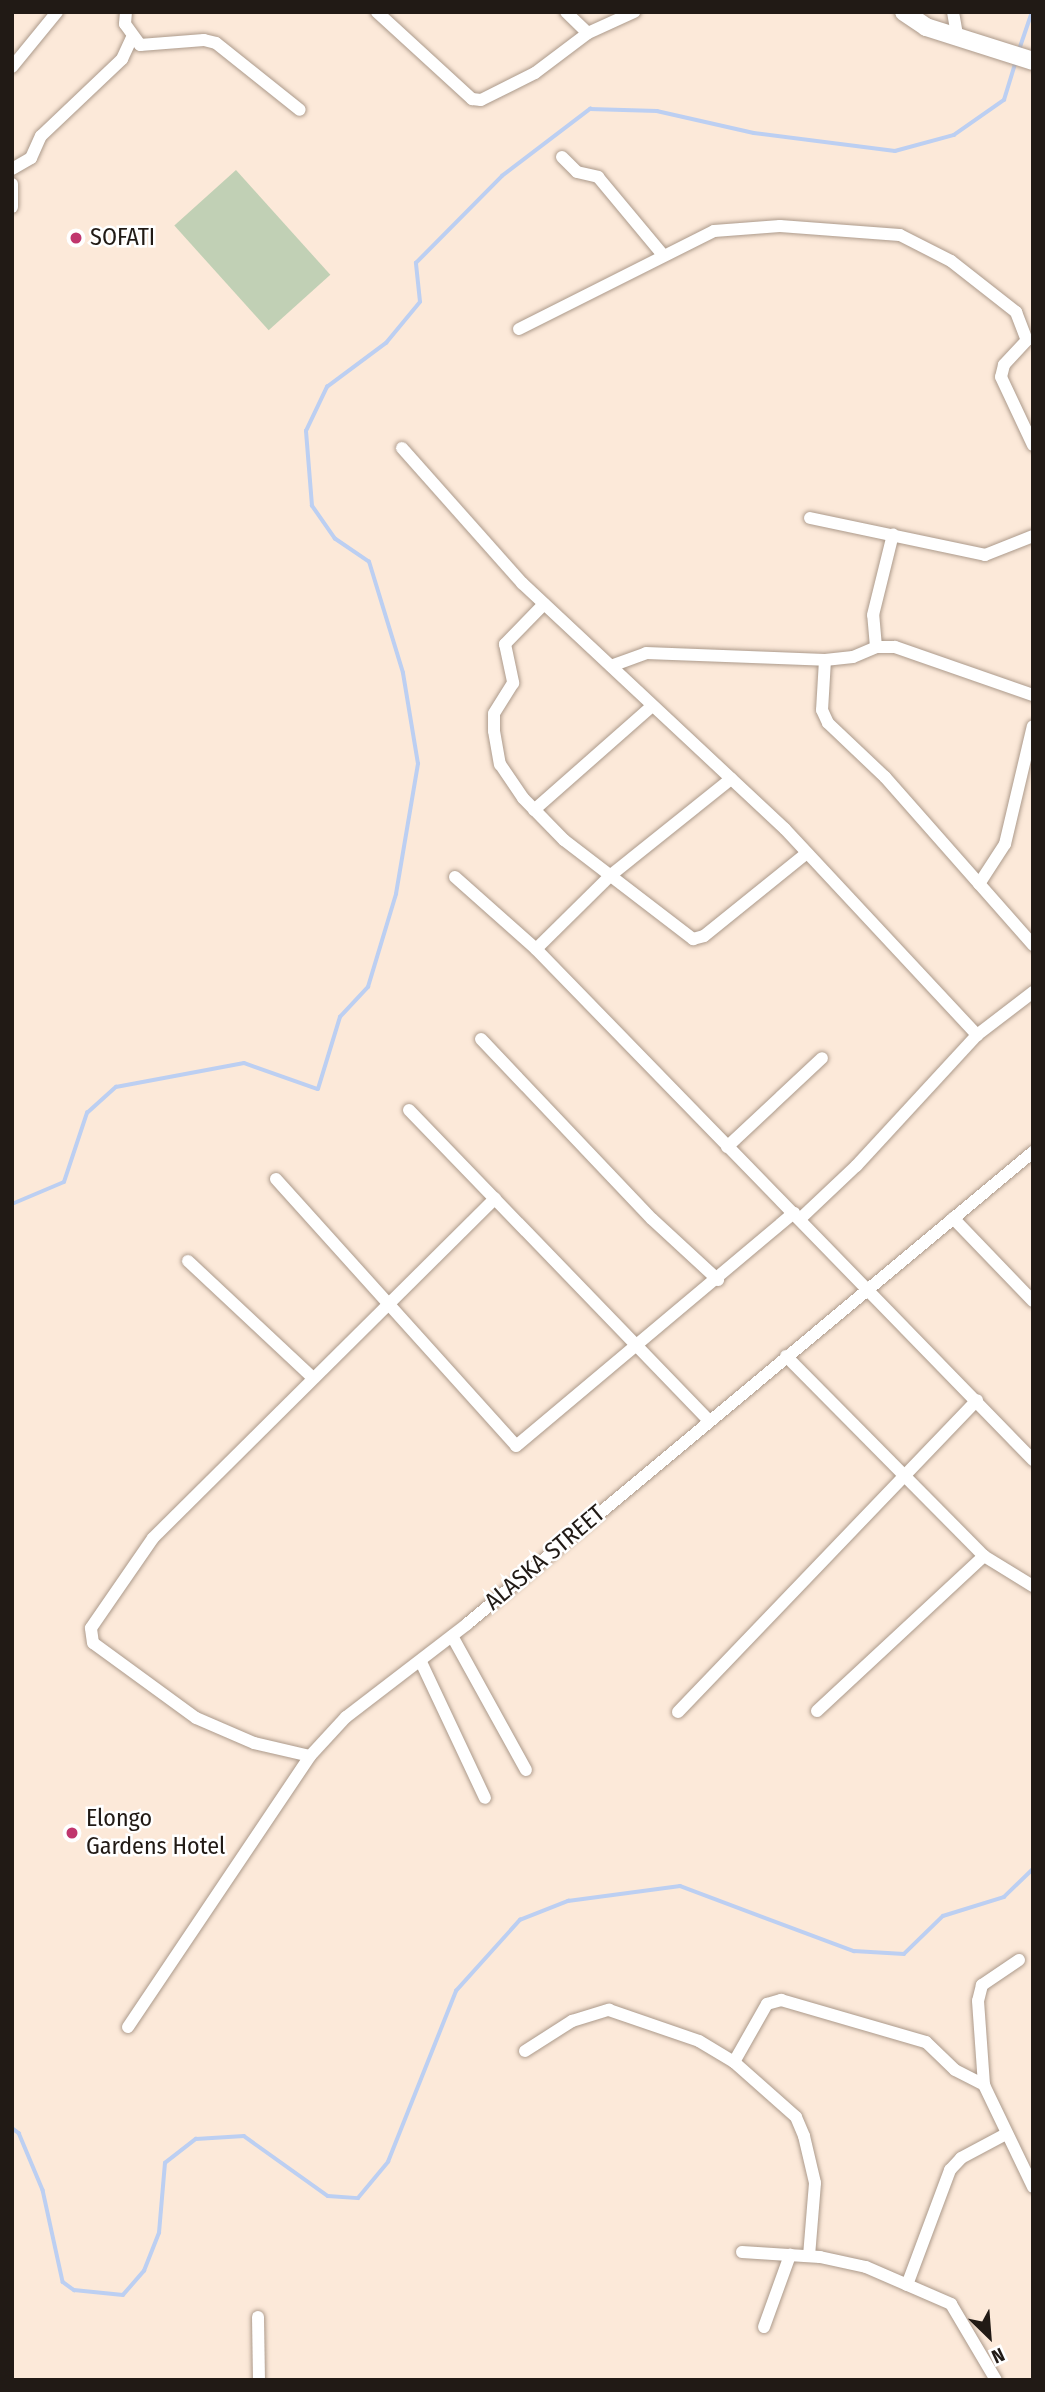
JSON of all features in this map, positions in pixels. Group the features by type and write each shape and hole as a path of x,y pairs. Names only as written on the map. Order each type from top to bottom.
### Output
{"highway":[{"path":"904,12 958,39 1033,61"}],"street":[{"path":"12,67 57,12"},
{"path":"12,169 31,158 41,136 75,108 121,58 132,38 126,12"},
{"path":"377,12 472,99 481,100 535,74 588,33 634,12"},
{"path":"566,12 588,33"},
{"path":"953,12 958,39"},
{"path":"132,38 151,47 204,40 216,43 300,110"},
{"path":"562,157 577,172 598,177 663,255"},
{"path":"12,184 12,207"},
{"path":"519,329 714,231 779,226 900,235 951,261 1016,312 1026,328 1027,340 1004,365 1001,377 1033,445"},
{"path":"402,448 544,604 807,853 977,1035"},
{"path":"810,518 985,555 1033,536"},
{"path":"876,647 873,615 893,534"},
{"path":"544,604 505,644 513,683 494,714 500,764 534,810 564,840 693,939 699,939 807,853"},
{"path":"611,666 646,653 675,652 825,660 853,657 876,647 913,652 1033,695"},
{"path":"825,660 822,710 828,723 885,777 1033,944"},
{"path":"534,810 652,706"},
{"path":"979,884 1005,844 1033,726"},
{"path":"536,949 611,875 730,779"},
{"path":"455,877 536,949 1033,1460"},
{"path":"276,1179 516,1446 856,1166 977,1035 1033,992"},
{"path":"481,1039 652,1219 718,1280"},
{"path":"727,1147 822,1058"},
{"path":"409,1111 709,1421"},
{"name":"ALASKA STREET","path":"128,2027 310,1756 346,1717 421,1662 1033,1152"},
{"path":"310,1756 254,1743 196,1718 107,1655 89,1635 117,1583 153,1538 311,1376 495,1198"},
{"path":"953,1219 1033,1301"},
{"path":"188,1261 311,1376"},
{"path":"786,1356 903,1478 984,1556 1033,1586"},
{"path":"678,1712 977,1400"},
{"path":"817,1711 984,1556"},
{"path":"452,1636 526,1770"},
{"path":"421,1662 485,1798"},
{"path":"1019,1960 982,1985 978,1992 984,2085 1033,2187"},
{"path":"734,2062 767,2004 781,2000 926,2042 955,2070 984,2085"},
{"path":"525,2051 572,2021 610,2010 699,2041 734,2062 796,2117 804,2136 815,2183 808,2256"},
{"path":"907,2285 950,2170 961,2158 1006,2134"},
{"path":"742,2252 808,2256 866,2267 956,2308 996,2380"},
{"path":"764,2327 790,2255"},
{"path":"258,2317 259,2380"}],"green space":[{"path":"236,170 330,275 269,330 174,226"}],"waterway":[{"path":"1019,50 1032,12"},
{"path":"12,1204 64,1182 87,1113 116,1087 244,1063 318,1089 340,1017 368,987 396,894 418,764 403,673 369,562 335,539 312,506 306,431 327,387 386,343 420,302 416,263 502,176 590,109 657,111 754,133 895,151 954,135 1004,100 1016,61"},
{"path":"12,2128 19,2133 43,2190 63,2282 74,2290 123,2295 144,2271 159,2233 165,2163 196,2139 244,2136 328,2196 358,2198 388,2162 456,1991 520,1920 568,1901 680,1886 854,1951 904,1954 943,1916 1004,1897 1033,1869"}],"place":[{"name":"SOFATI","path":"76,238"},
{"name":"Elongo Gardens Hotel","path":"72,1833"}]}
